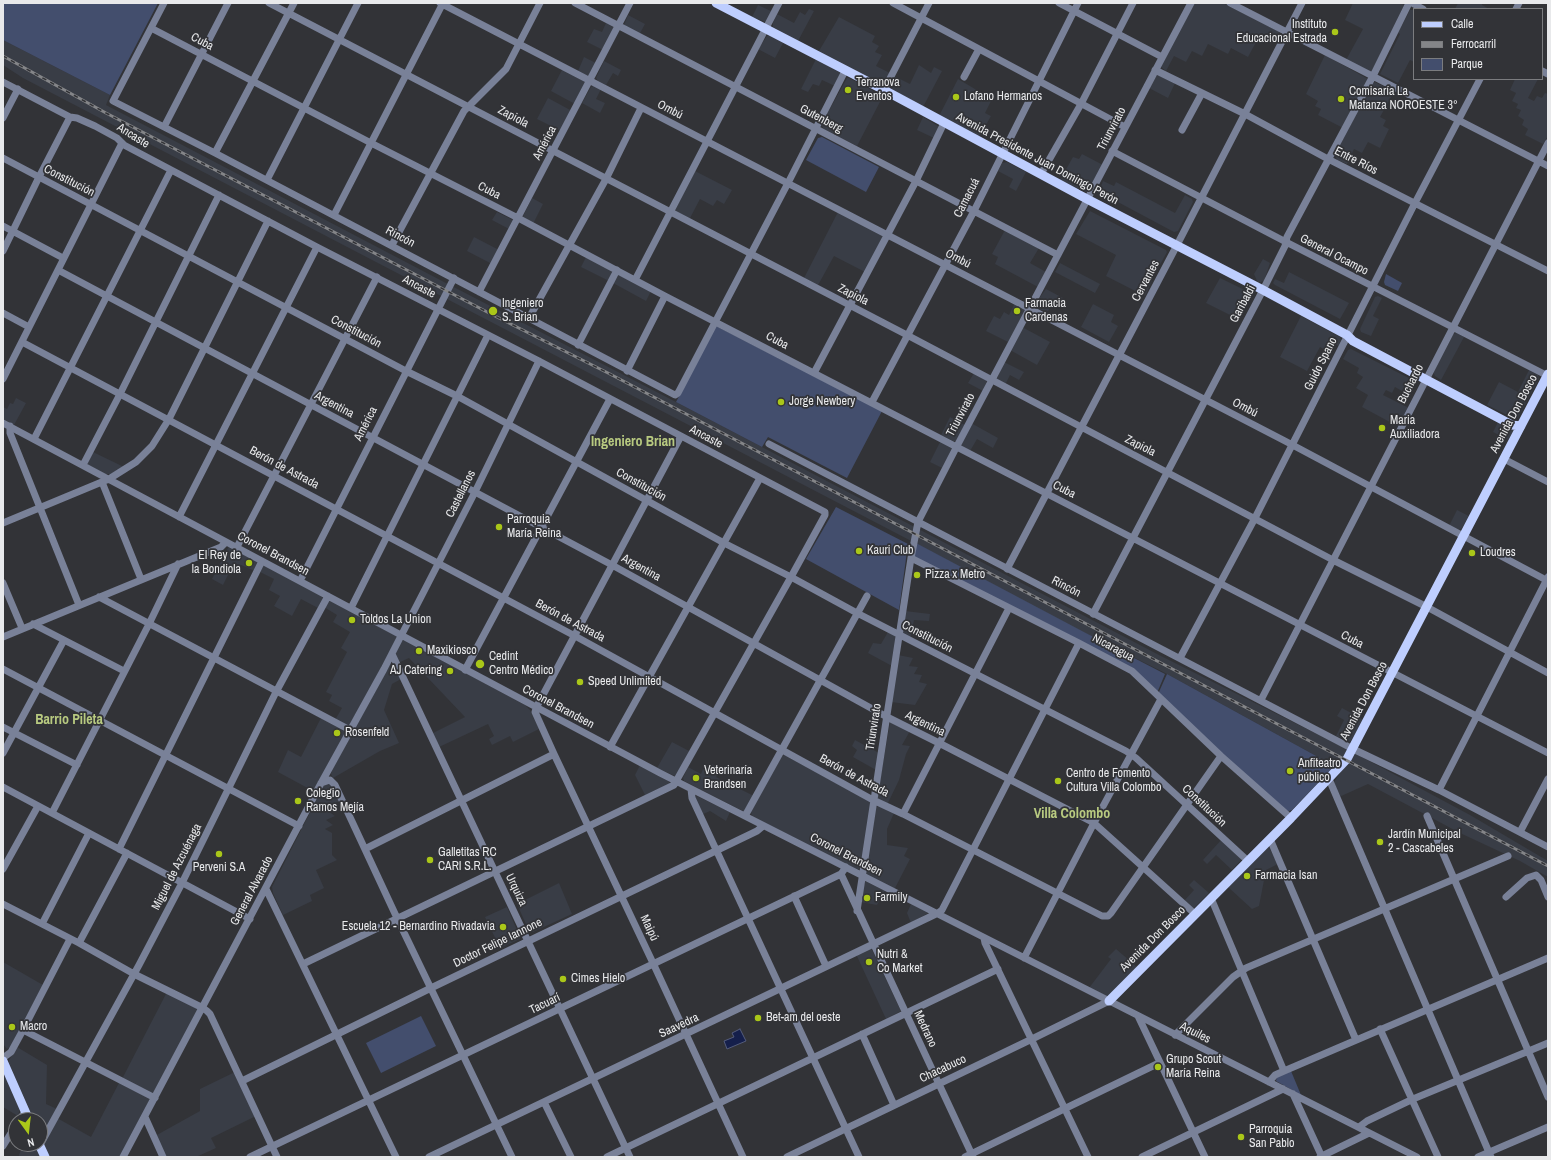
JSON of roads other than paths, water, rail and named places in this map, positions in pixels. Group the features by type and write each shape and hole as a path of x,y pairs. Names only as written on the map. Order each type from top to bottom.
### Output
{"main road":[{"name":"Avenida Presidente Juan Domingo Perón","path":"716,3 884,90 1087,199 1347,335 1354,335 1427,377 1514,420 1520,426"},
{"name":"Avenida Don Bosco","path":"1109,1001 1291,818 1344,762 1353,749 1464,537 1520,426 1548,375"},
{"path":"3,1059 25,1112"}],"street":[{"path":"151,28 164,3"},
{"path":"164,127 228,3"},
{"name":"Zapiola","path":"269,3 1333,560 1427,607"},
{"path":"215,153 294,3"},
{"path":"267,180 358,3"},
{"path":"334,215 442,3"},
{"name":"Ombú","path":"442,3 641,108 708,141 1030,308 1464,537 1547,579"},
{"path":"392,245 468,106 504,72 540,3"},
{"name":"Gutenberg","path":"575,3 1058,255"},
{"name":"América","path":"479,292 630,3"},
{"path":"635,280 780,3"},
{"path":"893,3 1125,127"},
{"path":"884,90 929,3"},
{"path":"1059,3 1162,57"},
{"name":"Camacuá","path":"872,402 974,211 1038,80 1078,3"},
{"path":"1041,174 1133,3"},
{"name":"Triunvirato","path":"862,875 911,558 918,522 1191,3"},
{"path":"1230,3 1548,166"},
{"name":"Cervantes","path":"1007,569 1120,356 1302,3"},
{"path":"1411,3 1421,8"},
{"name":"Garibaldi","path":"1093,614 1263,290 1287,237 1411,3"},
{"name":"Cuba","path":"151,28 1548,753"},
{"name":"Rincón","path":"151,28 113,101 392,245 627,371 675,395 678,393 715,321"},
{"path":"964,77 979,49"},
{"name":"Entre Ríos","path":"1156,70 1245,114 1328,159 1548,271"},
{"path":"715,321 845,71"},
{"name":"Guido Spano","path":"1180,658 1220,584 1479,80"},
{"name":"Ancaste","path":"3,82 70,117 77,118 95,126 171,170 539,361 825,512 825,515 791,577"},
{"path":"3,118 18,90"},
{"path":"1182,130 1202,93"},
{"path":"529,318 606,179 641,108"},
{"path":"3,251 70,117"},
{"path":"814,373 916,181 944,123"},
{"path":"3,379 122,143"},
{"name":"Buchardo","path":"1261,700 1548,143"},
{"name":"General Ocampo","path":"1112,151 1286,242 1548,375"},
{"name":"Constitución","path":"3,158 406,371 457,396 646,500 899,635 1131,754 1248,861"},
{"path":"34,439 171,170"},
{"path":"83,465 219,195"},
{"path":"3,523 106,481 129,467 144,455 157,439 169,419 268,221"},
{"path":"3,226 63,258"},
{"path":"180,517 317,247"},
{"name":"Argentina","path":"58,270 612,565 887,717 1094,822 1195,914"},
{"path":"578,345 617,270"},
{"path":"237,547 377,277"},
{"name":"América","path":"300,580 454,278"},
{"path":"627,371 665,296"},
{"path":"3,313 29,327"},
{"path":"351,608 488,335"},
{"name":"Berón de Astrada","path":"22,342 438,562 649,676 873,800 1102,916 1108,916 1111,913 1143,868"},
{"name":"Castellanos","path":"401,635 539,361"},
{"path":"465,670 610,399"},
{"path":"6,425 79,605"},
{"name":"Coronel Brandsen","path":"6,425 83,465 106,481 180,517 300,580 465,670 677,782 1109,1001"},
{"path":"536,708 681,436"},
{"name":"Rincón","path":"769,444 1353,749 1439,790 1548,847"},
{"path":"1504,459 1548,482"},
{"path":"610,747 760,478"},
{"path":"106,481 141,579"},
{"path":"3,637 221,547 226,542"},
{"name":"Nicaragua","path":"911,558 1079,642 1132,671 1221,756 1291,818"},
{"path":"119,849 262,561"},
{"path":"52,813 101,720 178,564"},
{"path":"303,964 587,826 671,787 677,782 791,577"},
{"path":"1439,790 1508,652 1547,579"},
{"path":"3,583 22,628"},
{"name":"Miguel de Azcuénaga","path":"48,1128 134,974 182,883 276,692 328,596"},
{"path":"745,816 867,596"},
{"path":"99,597 350,730"},
{"path":"1427,607 1508,652 1548,672"},
{"path":"903,814 1009,608"},
{"path":"33,624 124,671"},
{"name":"General Alvarado","path":"123,1157 401,635"},
{"path":"3,753 64,640"},
{"path":"938,913 942,910 1079,642"},
{"name":"Urquiza","path":"392,654 630,1157"},
{"path":"3,669 299,826"},
{"path":"1024,958 1094,822 1161,699"},
{"name":"Maipú","path":"536,708 536,715 587,826 622,896 743,1157"},
{"path":"3,727 77,766"},
{"path":"365,849 554,754"},
{"path":"1143,868 1221,756"},
{"path":"1329,779 1490,1155"},
{"path":"1520,832 1548,779"},
{"path":"322,783 330,780 334,785 512,1157"},
{"path":"3,787 250,919"},
{"path":"691,788 692,798 782,988 859,1157"},
{"path":"3,869 38,806"},
{"path":"1427,816 1548,1097"},
{"name":"Doctor Felipe Iannone","path":"242,1081 757,831 763,826"},
{"path":"42,924 89,833"},
{"path":"1270,839 1356,1040"},
{"path":"79,943 127,853"},
{"path":"1175,1035 1233,976 1242,970 1508,856"},
{"name":"Tacuarí","path":"250,1157 841,874 846,867"},
{"name":"Medrano","path":"841,874 938,1083 970,1156"},
{"path":"857,911 862,875"},
{"path":"1506,897 1527,878 1536,875 1541,880 1548,898"},
{"path":"266,889 396,1157"},
{"path":"794,896 826,966"},
{"path":"1211,898 1284,1071"},
{"path":"3,904 79,943 134,974 203,1008 210,1014 277,1157"},
{"name":"Saavedra","path":"429,1157 593,1078 687,1035 826,966 938,913"},
{"path":"984,938 985,944 1088,1157"},
{"path":"3,1059 11,1052 70,939"},
{"path":"1269,1082 1275,1075 1284,1071 1548,958"},
{"path":"607,1157 998,969"},
{"name":"Aquiles","path":"1109,1001 1417,1157"},
{"name":"Chacabuco","path":"787,1157 1109,1001"},
{"path":"1138,1016 1205,1157"},
{"path":"1380,1029 1438,1157"},
{"path":"23,1030 155,1098"},
{"path":"862,1034 894,1104"},
{"path":"1359,1127 1367,1121 1413,1099 1548,1043"},
{"path":"970,1156 1160,1064"},
{"path":"1142,1157 1283,1089"},
{"path":"1293,1094 1321,1157 1369,1133"},
{"path":"544,1102 571,1157"},
{"path":"145,1117 164,1157"},
{"path":"1478,1157 1490,1155 1548,1127"}],"railway":[{"path":"3,56 106,113 491,314 608,373 1548,866"}],"place":[{"name":"Instituto Educacional Estrada","path":"1335,32"},
{"name":"Terranova Eventos","path":"848,90"},
{"name":"Lofano Hermanos","path":"956,97"},
{"name":"Comisaría La Matanza NOROESTE 3°","path":"1341,99"},
{"name":"Ingeniero S. Brian","path":"493,311"},
{"name":"Farmacia Cardenas","path":"1017,311"},
{"name":"Jorge Newbery","path":"781,402"},
{"name":"Maria Auxiliadora","path":"1382,428"},
{"name":"Parroquia María Reina","path":"499,527"},
{"name":"Kauri Club","path":"859,551"},
{"name":"Loudres","path":"1472,553"},
{"name":"El Rey de la Bondiola","path":"249,563"},
{"name":"Pizza x Metro","path":"917,575"},
{"name":"Toldos La Union","path":"352,620"},
{"name":"Maxikiosco","path":"419,651"},
{"name":"Cedint Centro Médico","path":"480,664"},
{"name":"AJ Catering","path":"450,671"},
{"name":"Speed Unlimited","path":"580,682"},
{"name":"Rosenfeld","path":"337,733"},
{"name":"Anfiteatro público","path":"1290,771"},
{"name":"Veterinaría Brandsen","path":"696,778"},
{"name":"Centro de Fomento Cultura Villa Colombo","path":"1058,781"},
{"name":"Colegio Ramos Mejía","path":"298,801"},
{"name":"Jardín Municipal 2 - Cascabeles","path":"1380,842"},
{"name":"Perveni S.A","path":"219,854"},
{"name":"Galletitas RC CARI S.R.L.","path":"430,860"},
{"name":"Farmacia Isan","path":"1247,876"},
{"name":"Farmily","path":"867,898"},
{"name":"Escuela 12 - Bernardino Rivadavia","path":"503,927"},
{"name":"Nutri & Co Market","path":"869,962"},
{"name":"Cimes Hielo","path":"563,979"},
{"name":"Bet-am del oeste","path":"758,1018"},
{"name":"Macro","path":"12,1027"},
{"name":"Grupo Scout María Reina","path":"1158,1067"},
{"name":"Parroquia San Pablo","path":"1241,1137"}],"district":[{"name":"Ingeniero Brian","path":"633,442"},
{"name":"Barrio Pileta","path":"69,720"},
{"name":"Villa Colombo","path":"1072,814"}]}
